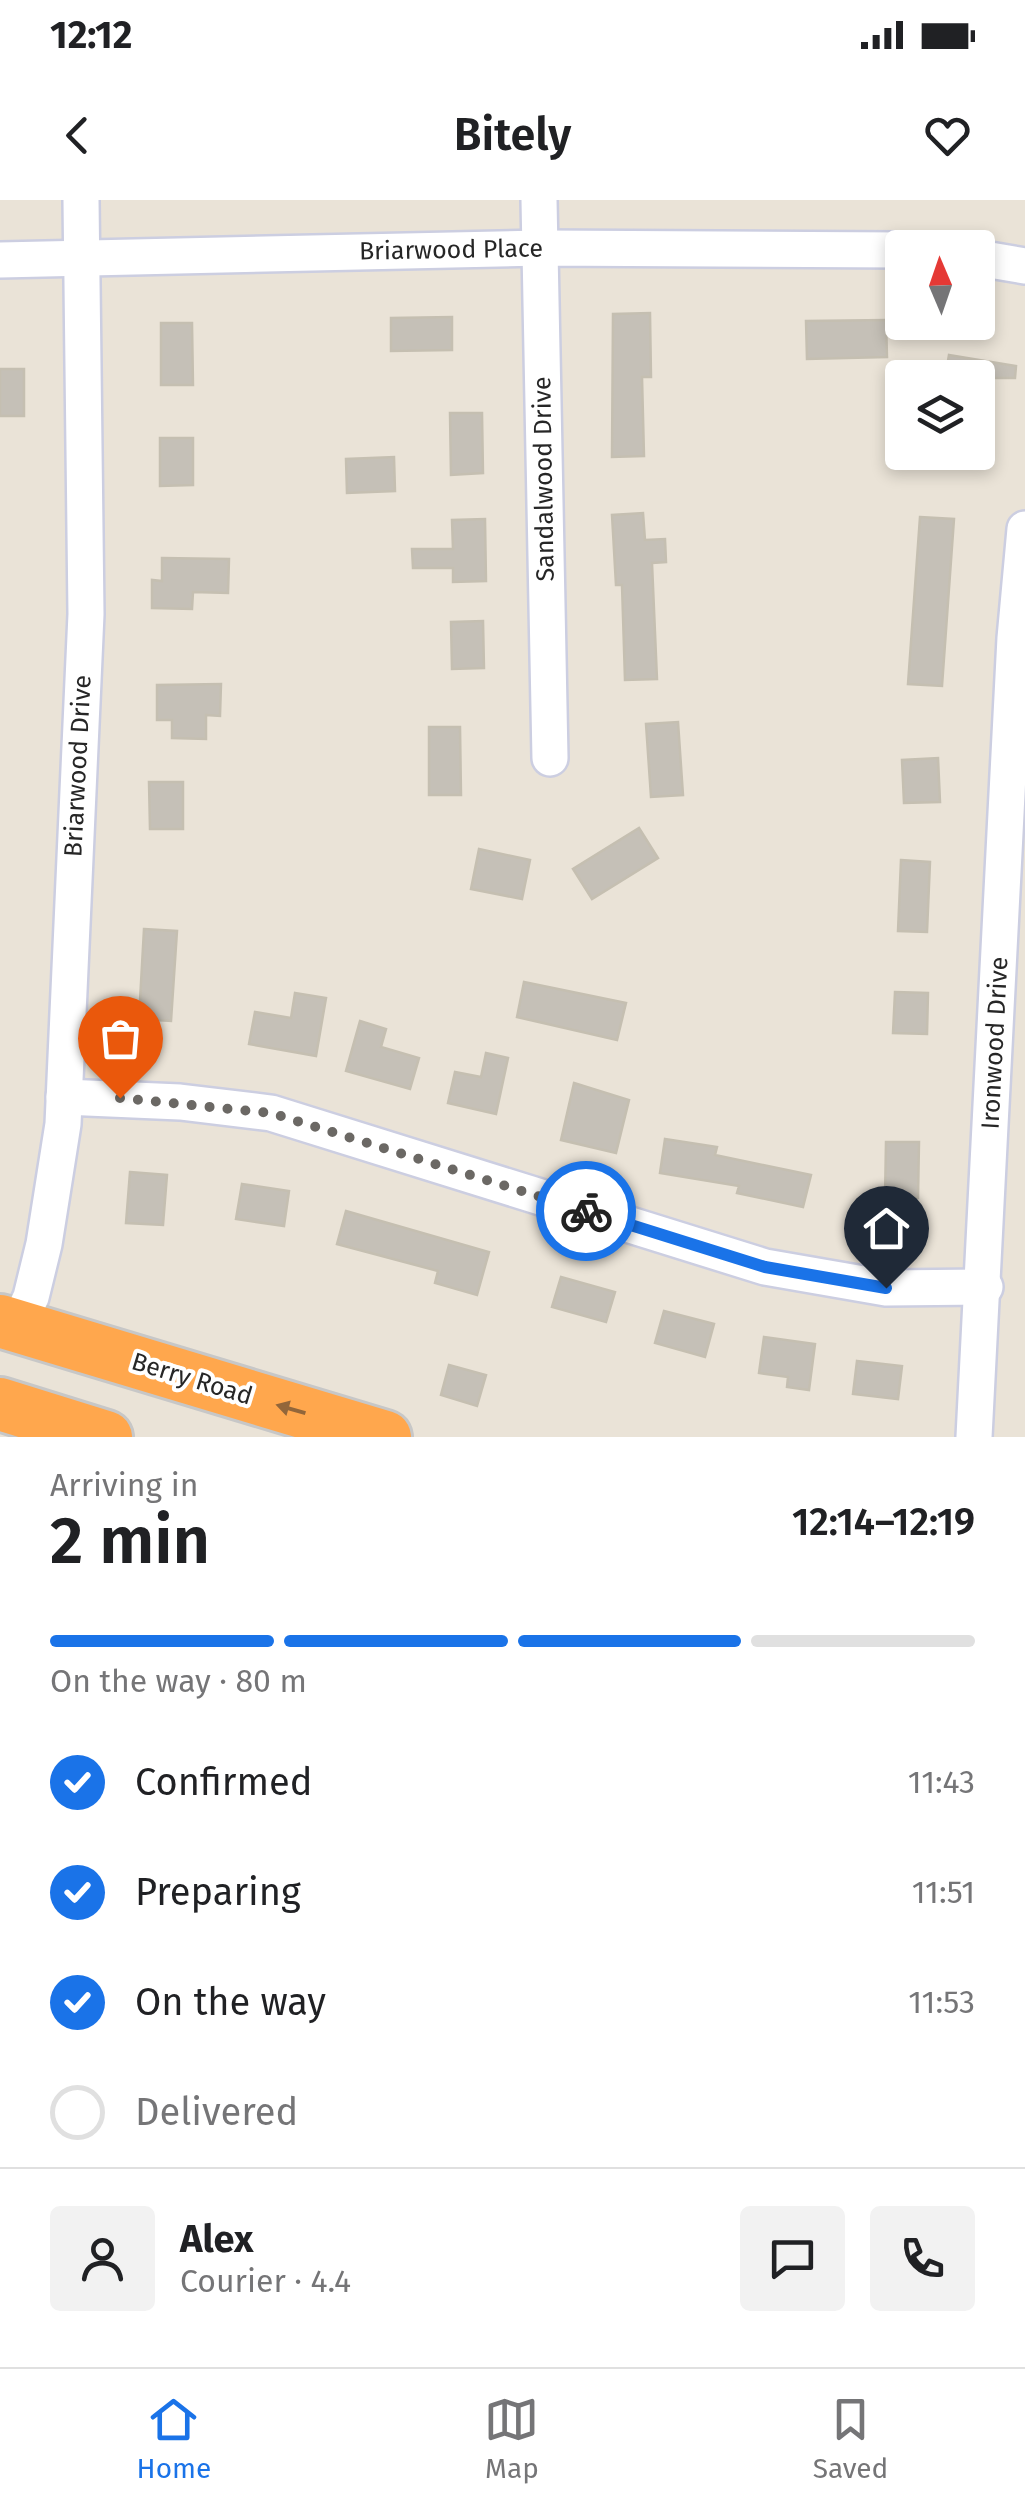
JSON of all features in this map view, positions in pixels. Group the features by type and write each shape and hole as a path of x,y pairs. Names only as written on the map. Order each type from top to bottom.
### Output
{"highway":[{"name":"Berry Road","path":"6,1333 384,1437"},
{"path":"0,1404 106,1437"}],"street":[{"name":"Briarwood Drive","path":"6,1333 31,1297 56,1182 64,1097 86,614 82,200"},
{"name":"Sandalwood Drive","path":"539,200 550,758"},
{"name":"Briarwood Place","path":"0,260 540,248 885,250"},
{"path":"995,261 1025,266"},
{"name":"Ironwood Drive","path":"974,1437 986,1286 1012,693 1025,530"},
{"path":"64,1097 120,1098 271,1113 765,1267 886,1288 986,1286"}],"building":[{"path":"650,313 651,377 642,377 644,456 612,457 613,314"},
{"path":"452,317 452,350 391,351 391,318"},
{"path":"885,320 887,357 807,359 806,321"},
{"path":"161,323 192,323 193,385 161,385"},
{"path":"949,355 979,360 948,360"},
{"path":"995,363 1016,366 1015,378 995,378"},
{"path":"0,369 24,369 24,416 0,416"},
{"path":"450,413 482,413 483,473 451,475"},
{"path":"160,438 193,438 193,485 160,486"},
{"path":"394,457 395,491 347,493 346,459"},
{"path":"643,513 645,540 665,539 666,562 652,563 657,679 625,680 622,585 616,585 612,515"},
{"path":"920,517 954,519 942,686 908,684"},
{"path":"485,519 486,581 453,582 453,568 413,568 412,549 453,549 452,520"},
{"path":"162,558 229,559 228,593 193,592 192,609 152,608 152,580 162,581"},
{"path":"483,621 484,668 452,669 451,622"},
{"path":"221,684 220,716 206,715 206,739 172,738 172,720 157,720 157,685"},
{"path":"678,722 683,795 651,797 646,724"},
{"path":"429,727 460,727 461,795 429,795"},
{"path":"938,758 940,802 904,803 902,760"},
{"path":"149,782 183,782 183,829 150,829"},
{"path":"639,828 658,858 592,899 573,869"},
{"path":"479,849 530,860 522,899 471,889"},
{"path":"901,860 930,862 927,932 898,931"},
{"path":"144,929 177,931 171,1021 139,1019"},
{"path":"524,982 626,1003 617,1040 517,1017"},
{"path":"895,992 928,993 927,1034 893,1033"},
{"path":"295,993 326,998 316,1056 249,1044 255,1012 291,1018"},
{"path":"360,1021 386,1029 381,1047 419,1058 410,1089 346,1071"},
{"path":"486,1053 508,1058 496,1114 448,1103 455,1072 481,1077"},
{"path":"574,1083 629,1100 616,1153 561,1140"},
{"path":"665,1139 717,1147 715,1155 811,1175 803,1207 737,1193 739,1186 660,1173"},
{"path":"886,1142 919,1142 918,1198 885,1198"},
{"path":"130,1172 167,1175 163,1225 126,1223"},
{"path":"242,1184 289,1191 284,1226 236,1219"},
{"path":"346,1211 489,1252 477,1295 435,1283 438,1271 337,1244"},
{"path":"561,1277 615,1292 606,1322 552,1307"},
{"path":"664,1311 714,1324 705,1357 655,1343"},
{"path":"764,1337 815,1344 809,1390 787,1387 788,1377 759,1373"},
{"path":"857,1361 902,1366 898,1399 853,1394"},
{"path":"449,1365 486,1375 477,1406 441,1395"}],"way so far":[{"path":"120,1098 271,1113 586,1211"}],"route":[{"path":"586,1211 765,1267 886,1288"}]}
